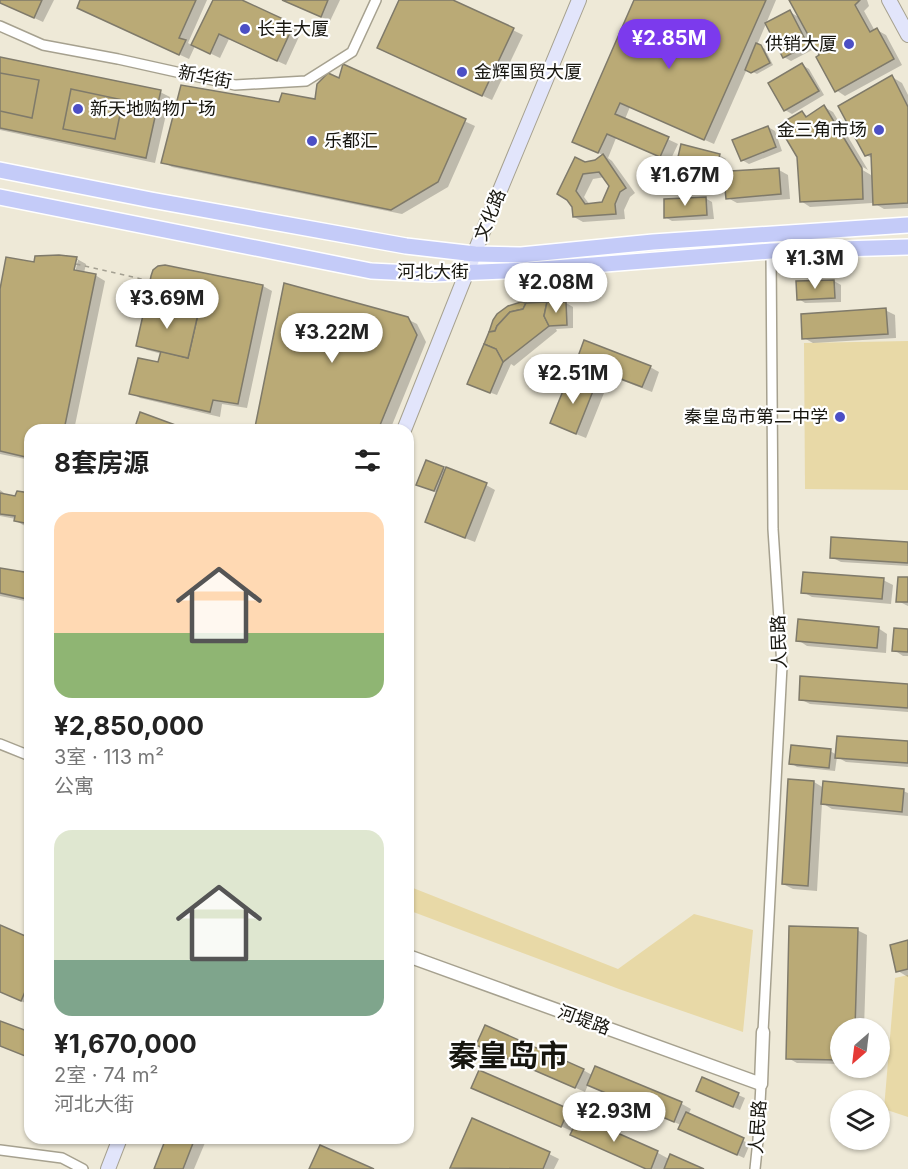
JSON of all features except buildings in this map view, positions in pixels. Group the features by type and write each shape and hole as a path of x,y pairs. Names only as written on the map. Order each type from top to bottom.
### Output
{"main road":[{"name":"文化路","path":"406,424 579,0"},
{"path":"889,0 908,35"},
{"path":"0,170 406,246 475,254 521,255 653,242 908,225"},
{"name":"河北大街","path":"0,197 371,271 432,274 529,270 771,251 908,247"},
{"path":"108,1169 118,1144"}],"street":[{"name":"新华街","path":"0,26 43,45 235,85 306,81 352,52 376,0"},
{"name":"人民路","path":"763,1032 782,666 773,529 771,251"},
{"path":"0,744 24,754"},
{"name":"河堤路","path":"414,959 760,1084"},
{"path":"760,1084 763,1032"},
{"name":"人民路","path":"755,1169 760,1084"},
{"path":"0,1150 62,1158 83,1169"}],"path":[{"path":"76,264 150,281"}],"shaded area":[{"path":"908,341 908,490 805,489 804,343"},
{"path":"414,888 618,969 694,914 753,930 743,1032 619,989 414,912"},
{"path":"908,975 908,1117 890,1111 890,1090 886,1090 887,1078 890,1078 890,1038 895,978"}],"place":[{"name":"长丰大厦","path":"245,29"},
{"name":"供销大厦","path":"849,44"},
{"name":"金辉国贸大厦","path":"462,72"},
{"name":"新天地购物广场","path":"78,109"},
{"name":"金三角市场","path":"879,130"},
{"name":"乐都汇","path":"312,141"},
{"name":"秦皇岛市第二中学","path":"840,417"}],"district":[{"name":"秦皇岛市","path":"508,1056"}]}
